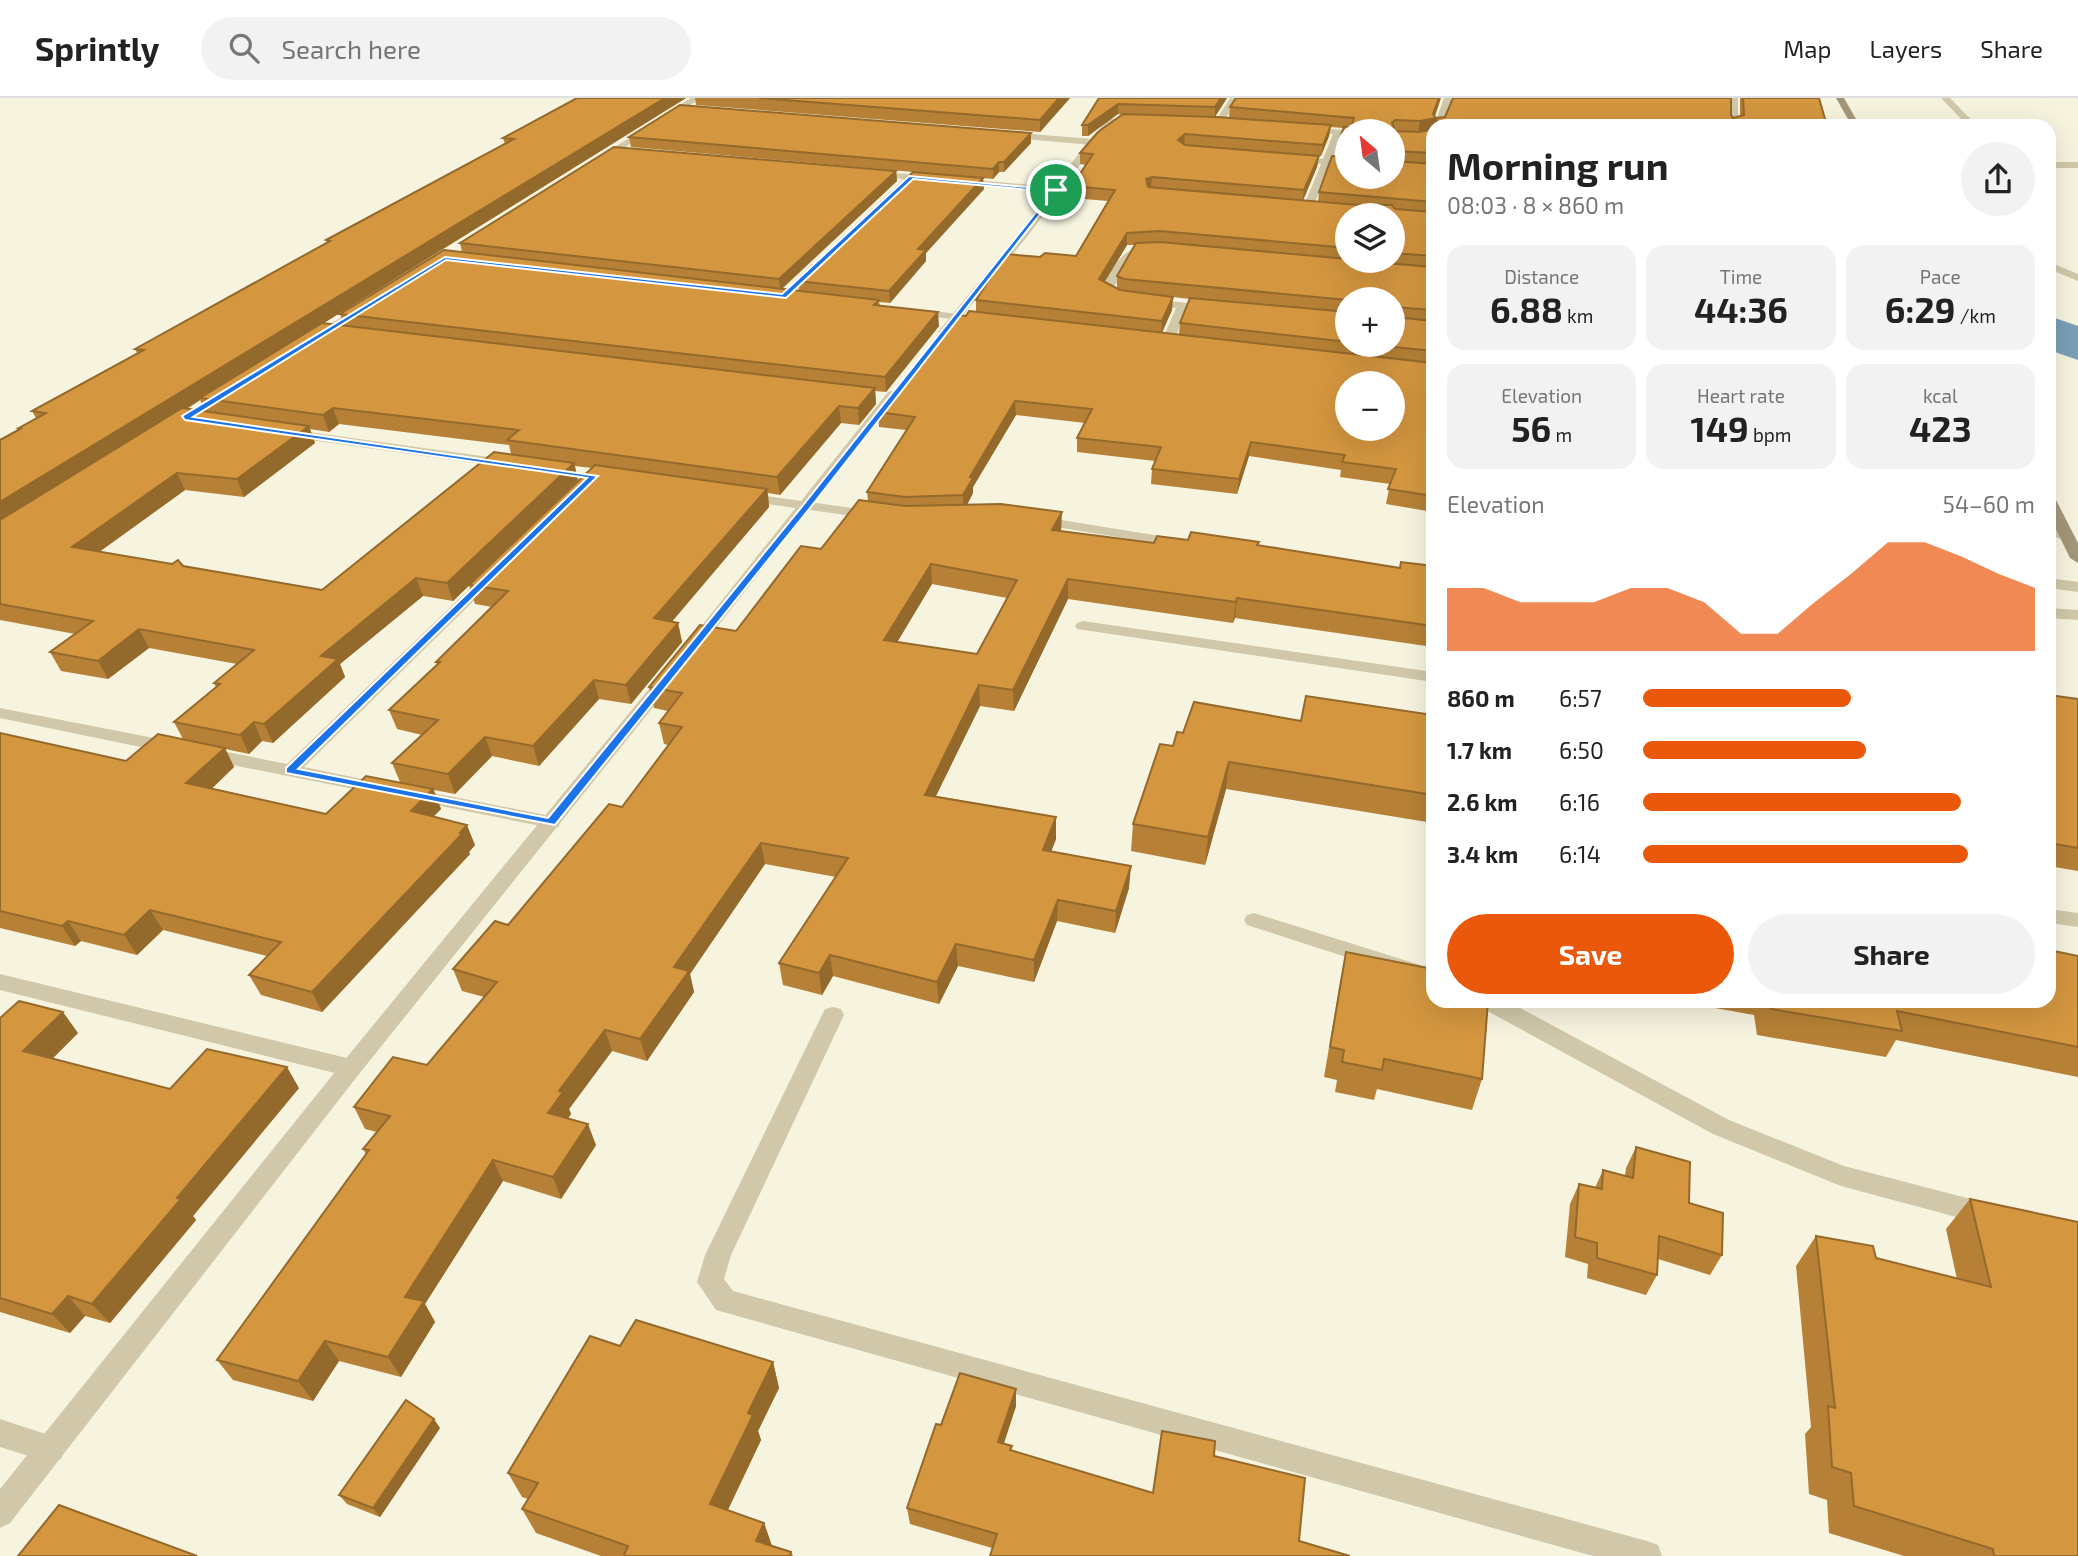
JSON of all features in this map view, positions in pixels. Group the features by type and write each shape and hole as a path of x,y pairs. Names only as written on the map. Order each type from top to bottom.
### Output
{"main road":[{"path":"1840,98 1852,119"},
{"path":"2056,514 2078,558"}],"street":[{"path":"591,166 697,98"},
{"path":"1219,123 1234,98"},
{"path":"1440,119 1448,98"},
{"path":"1734,98 1734,119"},
{"path":"1945,98 1966,119"},
{"path":"680,109 694,110"},
{"path":"931,348 1092,142 1112,121 1153,120"},
{"path":"1189,121 1232,124"},
{"path":"1286,128 1335,131"},
{"path":"996,134 1092,142"},
{"path":"1308,208 1335,147"},
{"path":"614,151 627,152"},
{"path":"1288,159 1335,163"},
{"path":"2056,165 2078,165"},
{"path":"857,173 1056,190"},
{"path":"902,187 911,177"},
{"path":"1295,207 1321,209"},
{"path":"1173,250 1132,250 1107,291 1120,298 1196,307"},
{"path":"784,297 823,260"},
{"path":"2056,268 2078,278"},
{"path":"770,295 797,298"},
{"path":"300,346 378,298"},
{"path":"1167,343 1183,305"},
{"path":"903,311 982,320"},
{"path":"323,332 350,335"},
{"path":"1154,341 1181,344"},
{"path":"0,1513 352,1068 807,506 882,398 906,378"},
{"path":"267,430 526,466"},
{"path":"727,495 893,517"},
{"path":"1027,519 1188,544"},
{"path":"2056,533 2067,536"},
{"path":"290,771 506,562"},
{"path":"2056,584 2078,587"},
{"path":"2056,613 2078,615"},
{"path":"1083,626 1426,676"},
{"path":"0,713 551,822"},
{"path":"2056,917 2078,920"},
{"path":"1254,920 1426,975"},
{"path":"0,982 352,1068"},
{"path":"1501,1008 1733,1132 1840,1176 2013,1221"},
{"path":"832,1015 718,1255 710,1282 726,1301 1647,1556"},
{"path":"0,1433 51,1449"}],"building":[{"path":"577,98 665,98 0,502 0,440 46,413 32,411 144,350 135,349 330,241 326,240 514,139 503,138"},
{"path":"759,98 1059,98 1040,120"},
{"path":"1099,98 1221,98 1215,107 1118,104 1088,125 1082,125"},
{"path":"1236,98 1439,98 1433,114 1436,118 1445,117 1453,98 1731,98 1733,118 1744,115 1743,98 1819,98 1825,119 1437,118 1420,121 1230,107"},
{"path":"680,105 1031,133 1004,162 999,162 993,169 629,137"},
{"path":"1123,114 1331,125 1323,145 1185,134 1178,140 1185,145 1319,156 1304,190 1152,177 1146,179 1148,187 1335,203 1335,247 1160,231 1127,233 1099,279 1120,290 1173,297 1162,321 976,300 1006,254 1040,257 1045,253 1076,256 1115,190 1072,186 1093,154 1080,153 1098,132"},
{"path":"1405,131 1426,131 1426,153 1405,152"},
{"path":"614,147 896,171 779,279 460,243"},
{"path":"1332,156 1335,156 1335,189 1405,189 1405,162 1426,163 1426,201 1319,192"},
{"path":"913,172 983,178 918,249 926,250 889,291 797,281"},
{"path":"1405,210 1426,211 1426,255 1405,254"},
{"path":"1160,242 1335,258 1335,273 1405,273 1405,265 1426,266 1426,309 1405,308 1405,287 1335,287 1335,299 1124,279 1117,276 1136,243"},
{"path":"444,250 879,300 874,305 938,312 885,377 340,314"},
{"path":"1190,298 1335,311 1335,341 1180,323"},
{"path":"969,311 1335,352 1335,357 1379,357 1426,362 1426,495 1388,489 1396,469 1342,462 1345,455 1251,442 1239,479 1152,469 1161,447 1077,438 1092,409 1015,401 970,477 973,478 963,495 905,497 867,492 915,417 878,412 957,315 966,316"},
{"path":"1405,318 1426,320 1426,350 1405,348"},
{"path":"322,323 875,388 858,408 839,406 777,477 507,440 519,430 333,408 323,415 200,398"},
{"path":"182,408 309,426 237,479 177,473 72,547 172,564 178,560 183,566 322,590 494,452 574,463 447,583 416,578 321,656 338,659 264,724 254,722 240,735 174,722 220,684 214,683 254,650 139,629 98,661 50,652 93,621 0,604 0,520"},
{"path":"595,465 767,489 654,618 678,623 626,685 594,680 533,746 485,737 448,774 392,763 438,720 389,710 440,662 436,662 508,591 469,585"},
{"path":"859,500 905,506 1001,504 1062,512 1052,530 1154,543 1157,536 1188,540 1191,532 1400,568 1401,562 1426,565 1426,625 1237,598 1236,602 1068,579 1013,690 979,685 925,795 1056,817 1043,850 1131,866 1116,911 1058,900 1034,960 956,944 937,982 830,955 819,973 779,963 848,858 761,843 674,967 689,971 640,1039 605,1030 559,1091 563,1092 548,1113 588,1124 553,1177 493,1160 405,1297 424,1301 388,1357 325,1341 298,1381 217,1360 369,1150 363,1149 390,1116 354,1107 393,1057 427,1065 497,982 453,969 495,921 508,925 609,804 622,807 682,727 659,723 682,693 649,687 700,625 736,631 801,546 821,549","holes":["931,564 1017,580 977,654 884,640"]},
{"path":"1306,696 1426,714 1426,794 1229,762 1208,837 1133,824 1160,744 1173,746 1177,732 1183,733 1194,702 1301,721"},
{"path":"2056,696 2078,699 2078,848 2056,844"},
{"path":"0,733 126,761 158,734 225,748 186,783 326,814 366,776 433,789 411,811 467,825 460,833 462,834 312,992 249,975 281,942 150,910 124,935 68,921 62,926 0,911"},
{"path":"2056,951 2078,956 2078,1047 1897,1011 1902,1031 1771,1009 2056,1008"},
{"path":"1346,952 1426,968 1426,1008 1487,1008 1482,1079 1384,1059 1382,1070 1342,1062 1344,1050 1330,1047"},
{"path":"19,1001 63,1012 23,1051 170,1089 207,1049 287,1067 92,1304 68,1296 52,1314 0,1298 0,1018"},
{"path":"1636,1147 1690,1162 1689,1203 1723,1213 1722,1255 1659,1236 1657,1275 1597,1258 1597,1243 1575,1237 1579,1184 1602,1189 1603,1170 1633,1178"},
{"path":"1970,1199 2078,1222 2078,1556 1994,1556 1993,1549 1854,1506 1851,1473 1832,1467 1828,1406 1835,1408 1816,1236 1873,1246 1876,1258 1991,1287"},
{"path":"636,1320 773,1362 748,1413 753,1415 710,1504 764,1523 756,1541 791,1552 790,1556 625,1556 628,1546 522,1509 538,1483 508,1473 590,1336 620,1346"},
{"path":"960,1373 1016,1389 998,1442 1012,1446 1010,1450 1153,1493 1162,1431 1215,1441 1214,1456 1305,1478 1299,1541 1350,1556 990,1556 997,1534 907,1508 936,1424 941,1425"},
{"path":"406,1400 434,1419 373,1508 339,1495"},
{"path":"59,1505 197,1556 18,1556"}],"waterway":[{"path":"2056,334 2078,345"}],"route":[{"path":"911,177 1056,190 807,506 551,822 290,771 594,476 185,418 445,258 784,297 911,177"}]}
